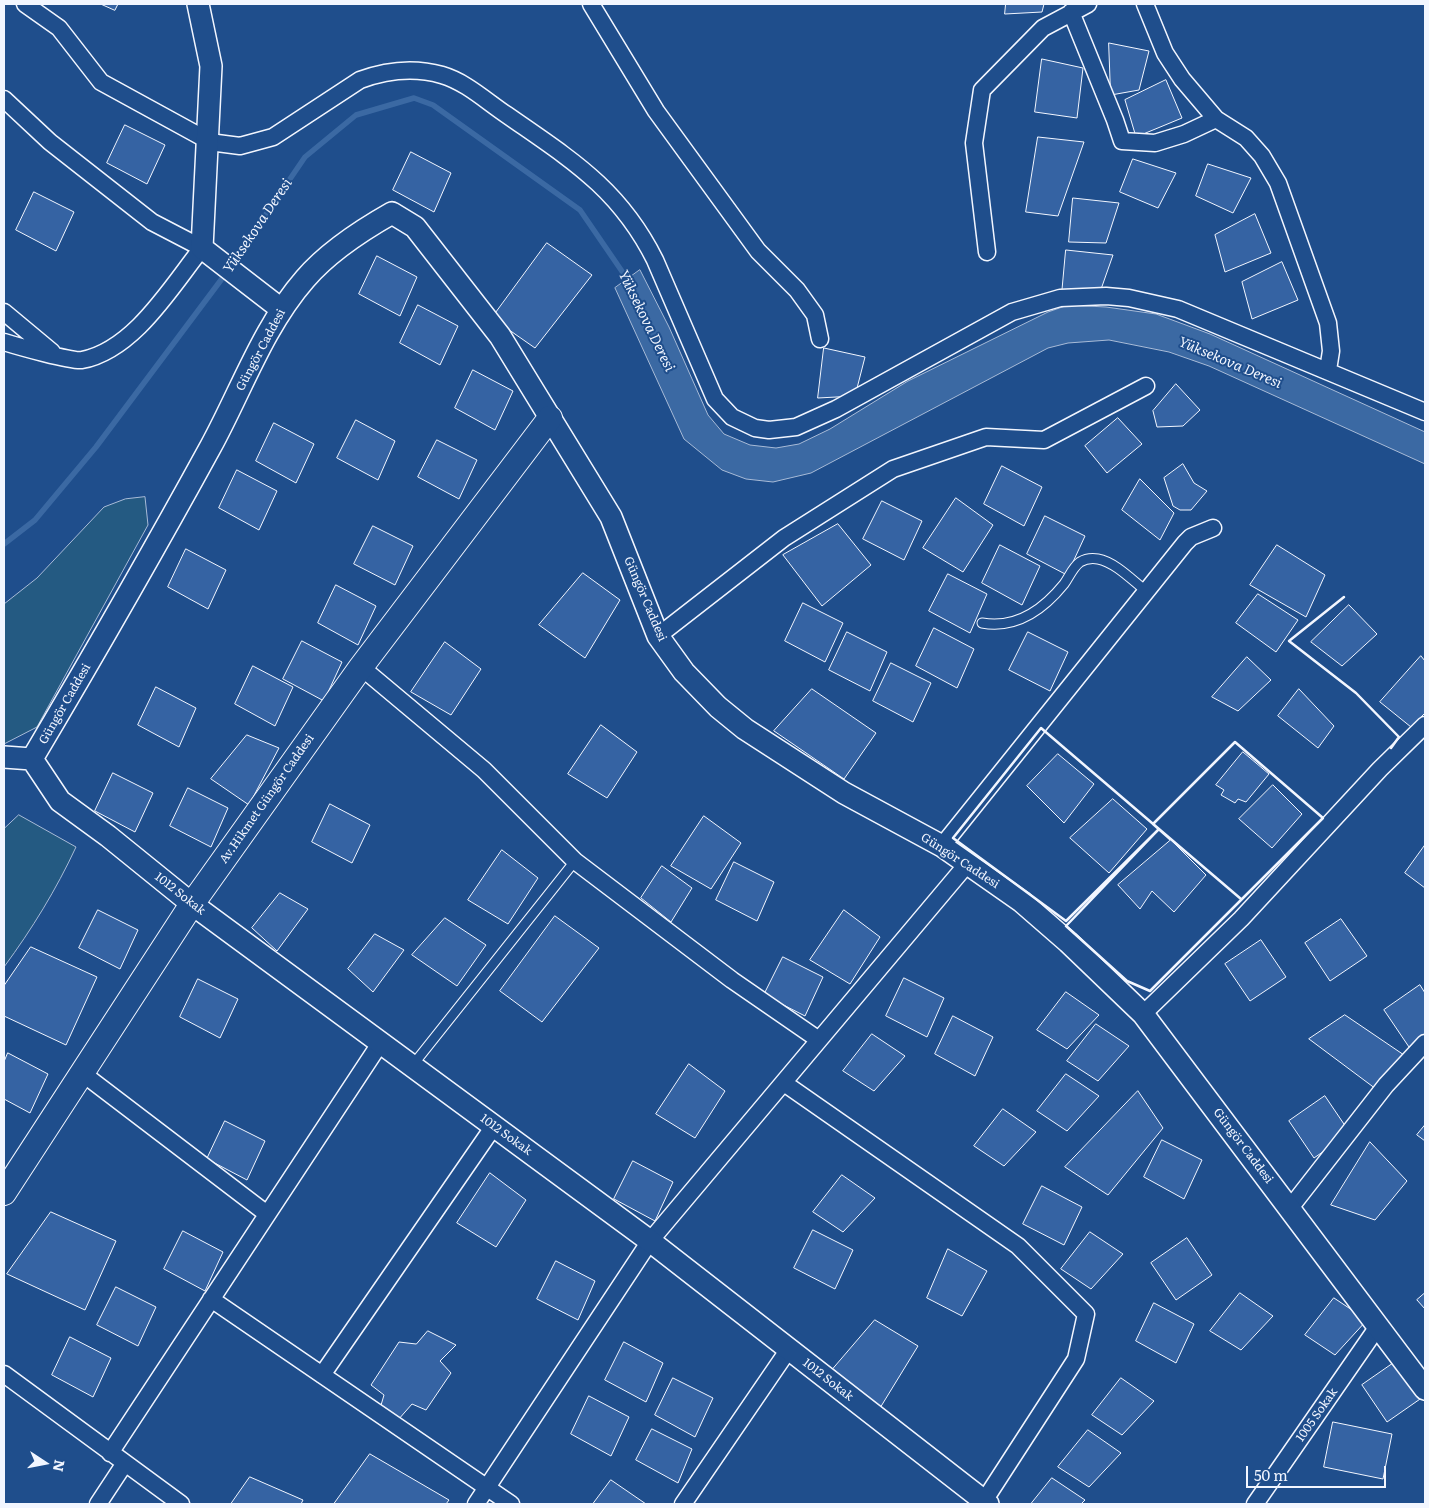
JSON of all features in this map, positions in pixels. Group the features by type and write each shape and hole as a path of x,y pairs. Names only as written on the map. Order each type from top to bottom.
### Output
{"main road":[{"name":"Av.Hikmet Güngör Caddesi","path":"4,1193 192,904 361,667 550,418"}],"street":[{"path":"25,4 59,28 101,82 207,140 240,146 262,142 283,131 360,80 375,74 391,71 425,71 460,82 573,161 606,189 621,205 645,240 655,260 715,399 732,417 755,428 776,430 796,427 836,409 998,318 1026,307 1060,298 1083,296 1129,298 1178,309 1425,412"},
{"path":"4,342 80,360 108,350 134,333 202,248 211,66 198,4"},
{"path":"591,4 656,111 758,251 797,290 815,315 820,339"},
{"path":"987,252 974,144 982,90 1044,28 1088,4"},
{"path":"1145,4 1165,53 1182,80 1216,119 1246,138 1262,156 1278,183 1328,323 1331,351 1328,370"},
{"path":"1071,12 1122,141 1155,143 1184,134 1216,119"},
{"path":"4,99 50,142 152,222 202,248 281,309"},
{"name":"Güngör Caddesi","path":"32,759 112,624 207,454 281,309 306,277 359,232 392,212 415,227 500,336 611,517 658,636 684,672 718,707 745,730 844,793 942,846 968,863 1048,925 1143,1014 1379,1325 1425,1390"},
{"path":"4,312 56,355"},
{"path":"658,636 784,538 893,470 986,437 1044,440 1146,386"},
{"path":"942,846 1191,537 1213,528"},
{"path":"361,667 484,770 575,861 732,980 819,1040"},
{"path":"1143,1014 1241,918 1380,769 1425,725"},
{"path":"4,757 32,759"},
{"name":"1012 Sokak","path":"32,759 60,801 108,836 192,904 650,1241 986,1503"},
{"path":"476,1504 650,1241 968,863"},
{"path":"110,1453 381,1042"},
{"path":"1290,1208 1386,1085 1425,1043"},
{"path":"82,1073 267,1214"},
{"path":"784,1083 1018,1246 1086,1314 1076,1358 986,1503"},
{"path":"322,1375 494,1126"},
{"path":"211,1299 511,1504"},
{"name":"1005 Sokak","path":"1255,1504 1379,1325"},
{"path":"683,1504 789,1349"},
{"path":"4,1374 181,1504"},
{"path":"98,1504 125,1463"}],"lane":[{"path":"982,623 1010,624 1031,615 1054,596 1078,563 1085,560 1100,559 1107,562 1146,591"},
{"path":"412,1066 575,861"}],"shaded area":[{"path":"145,497 148,525 37,727 4,744 4,604 37,578 104,507 125,499"},
{"path":"19,815 76,847 43,909 4,967 4,829"}],"water":[{"path":"640,270 669,327 708,415 724,434 750,445 776,448 799,444 830,429 908,381 1048,312 1068,305 1106,307 1156,314 1210,334 1425,432 1425,464 1209,366 1169,352 1109,340 1068,343 1048,348 811,473 773,482 746,479 722,470 684,439 615,288"}],"building":[{"path":"101,4 118,4 115,10"},
{"path":"1006,4 1044,4 1042,12 1005,14"},
{"path":"1109,43 1149,51 1139,90 1111,95"},
{"path":"1042,59 1083,68 1077,118 1035,112"},
{"path":"1166,80 1182,118 1136,137 1125,100"},
{"path":"125,125 165,145 147,184 107,163"},
{"path":"1038,137 1084,142 1058,216 1026,212"},
{"path":"411,152 451,173 434,212 393,190"},
{"path":"1133,159 1176,173 1158,208 1120,192"},
{"path":"1208,164 1251,178 1233,213 1196,196"},
{"path":"34,192 74,212 56,251 16,230"},
{"path":"1073,198 1119,203 1106,243 1069,242"},
{"path":"1255,214 1271,253 1225,272 1215,235"},
{"path":"547,243 592,275 535,348 492,318"},
{"path":"1066,250 1113,255 1099,295 1062,294"},
{"path":"377,256 417,277 400,316 359,294"},
{"path":"1282,262 1298,300 1252,319 1242,282"},
{"path":"418,305 458,326 440,365 400,343"},
{"path":"824,348 865,357 855,396 818,398"},
{"path":"473,370 513,391 495,430 455,408"},
{"path":"1176,384 1200,410 1183,426 1157,427 1153,411"},
{"path":"1118,418 1142,444 1107,473 1085,446"},
{"path":"356,420 395,441 378,480 337,458"},
{"path":"274,423 314,444 296,483 256,461"},
{"path":"437,440 477,460 459,499 418,477"},
{"path":"1183,464 1194,483 1207,491 1191,510 1180,510 1173,506 1164,478"},
{"path":"1002,466 1042,487 1024,526 984,504"},
{"path":"237,470 277,491 259,530 219,508"},
{"path":"1140,479 1174,513 1160,540 1122,510"},
{"path":"956,498 993,525 963,572 923,548"},
{"path":"882,501 922,521 904,560 863,539"},
{"path":"1045,516 1085,536 1067,575 1027,554"},
{"path":"838,524 871,565 822,606 783,555"},
{"path":"373,526 413,546 395,585 354,564"},
{"path":"1000,545 1040,566 1022,605 982,583"},
{"path":"1277,545 1325,575 1306,617 1250,585"},
{"path":"186,549 226,570 208,609 168,587"},
{"path":"583,573 620,600 585,658 539,625"},
{"path":"948,574 987,594 970,633 929,611"},
{"path":"336,585 376,606 358,645 318,623"},
{"path":"1258,594 1298,620 1276,652 1236,623"},
{"path":"803,603 843,623 825,662 785,641"},
{"path":"1349,605 1377,634 1342,666 1311,642"},
{"path":"934,628 974,649 957,688 916,666"},
{"path":"847,632 887,652 870,691 829,670"},
{"path":"1028,632 1068,652 1050,691 1009,670"},
{"path":"302,641 342,662 324,701 283,679"},
{"path":"445,642 481,669 451,715 411,692"},
{"path":"1421,656 1425,661 1425,713 1411,727 1380,702"},
{"path":"1247,657 1271,680 1238,711 1212,697"},
{"path":"891,663 931,683 913,722 873,701"},
{"path":"253,666 293,687 275,726 235,704"},
{"path":"156,687 196,708 179,747 138,725"},
{"path":"812,689 876,733 844,779 774,731"},
{"path":"1299,689 1334,726 1318,748 1278,716"},
{"path":"601,725 637,752 607,798 568,774"},
{"path":"247,735 279,748 249,805 211,779"},
{"path":"1243,752 1269,774 1246,802 1238,799 1235,803 1221,795 1224,790 1216,785"},
{"path":"1058,754 1094,784 1064,823 1027,786"},
{"path":"113,773 153,793 135,832 95,811"},
{"path":"1273,785 1302,814 1272,848 1239,819"},
{"path":"188,788 228,808 211,847 170,826"},
{"path":"1113,799 1147,829 1109,873 1070,838"},
{"path":"330,804 370,825 352,863 312,842"},
{"path":"704,816 741,843 711,889 671,866"},
{"path":"1171,840 1206,875 1174,912 1152,891 1140,909 1118,885"},
{"path":"1425,845 1425,888 1405,873"},
{"path":"502,850 538,878 508,924 468,900"},
{"path":"734,862 774,882 757,921 716,900"},
{"path":"662,866 692,888 671,922 641,898"},
{"path":"280,893 308,909 277,951 252,928"},
{"path":"98,910 138,930 120,969 79,948"},
{"path":"844,910 880,937 850,984 810,960"},
{"path":"555,916 599,948 542,1022 500,991"},
{"path":"445,918 486,945 457,986 412,955"},
{"path":"1341,919 1367,956 1330,981 1305,943"},
{"path":"375,934 404,950 373,992 348,969"},
{"path":"1261,940 1286,977 1250,1001 1225,964"},
{"path":"31,947 97,977 66,1045 4,1016 4,986"},
{"path":"783,957 823,977 805,1016 764,995"},
{"path":"904,978 944,998 927,1037 886,1016"},
{"path":"198,979 238,999 220,1038 180,1017"},
{"path":"1420,985 1425,993 1425,1036 1409,1047 1384,1010"},
{"path":"1066,992 1099,1015 1067,1049 1037,1030"},
{"path":"1345,1015 1404,1055 1376,1089 1309,1039"},
{"path":"953,1016 993,1037 975,1076 935,1054"},
{"path":"1096,1024 1129,1046 1098,1081 1067,1061"},
{"path":"872,1034 905,1056 874,1091 843,1071"},
{"path":"8,1053 48,1074 30,1113 4,1099 4,1062"},
{"path":"689,1064 725,1091 695,1138 656,1114"},
{"path":"1066,1074 1099,1096 1067,1131 1037,1111"},
{"path":"1138,1091 1163,1128 1108,1195 1065,1167"},
{"path":"1325,1096 1350,1133 1314,1158 1289,1121"},
{"path":"1003,1109 1036,1132 1004,1166 974,1146"},
{"path":"225,1121 265,1141 247,1180 207,1159"},
{"path":"1425,1125 1425,1141 1417,1135"},
{"path":"1162,1140 1202,1160 1184,1199 1144,1177"},
{"path":"1370,1142 1407,1181 1375,1220 1331,1205"},
{"path":"633,1161 673,1182 655,1221 614,1199"},
{"path":"490,1173 526,1200 496,1247 457,1223"},
{"path":"842,1175 875,1198 843,1232 813,1212"},
{"path":"1042,1186 1082,1207 1064,1245 1023,1224"},
{"path":"51,1212 116,1241 85,1310 7,1274"},
{"path":"813,1230 853,1250 835,1289 794,1268"},
{"path":"183,1231 223,1252 205,1291 164,1269"},
{"path":"1090,1232 1123,1254 1091,1289 1061,1269"},
{"path":"1187,1238 1212,1275 1176,1300 1151,1263"},
{"path":"948,1249 987,1271 962,1316 927,1298"},
{"path":"556,1261 595,1281 578,1320 537,1299"},
{"path":"116,1287 156,1307 138,1346 97,1325"},
{"path":"1240,1293 1273,1316 1241,1350 1210,1331"},
{"path":"1425,1293 1425,1309 1417,1300"},
{"path":"1334,1298 1367,1320 1335,1355 1305,1335"},
{"path":"1154,1303 1194,1324 1176,1363 1136,1341"},
{"path":"875,1320 918,1346 880,1408 833,1369"},
{"path":"428,1331 456,1345 440,1361 451,1373 426,1410 412,1404 398,1420 379,1412 384,1395 371,1385 399,1342 416,1344"},
{"path":"70,1337 111,1358 93,1397 52,1375"},
{"path":"624,1342 663,1363 646,1402 605,1380"},
{"path":"1398,1360 1423,1397 1387,1422 1362,1385"},
{"path":"673,1378 713,1398 695,1437 655,1415"},
{"path":"1121,1378 1154,1401 1122,1435 1092,1415"},
{"path":"589,1396 629,1417 611,1456 571,1434"},
{"path":"1333,1422 1392,1434 1383,1479 1324,1467"},
{"path":"652,1429 692,1449 678,1483 636,1460"},
{"path":"1088,1430 1121,1453 1089,1487 1058,1467"},
{"path":"370,1454 449,1500 446,1504 334,1504"},
{"path":"250,1477 303,1500 301,1504 231,1504"},
{"path":"1052,1478 1085,1500 1081,1504 1031,1504"},
{"path":"611,1480 646,1504 593,1504"}],"waterway":[{"name":"Yüksekova Deresi","path":"4,544 35,520 96,447 221,280 305,157 356,115 414,98 433,105 580,210 630,283"}],"wall":[{"path":"1344,597 1289,641 1356,693 1399,737 1391,748"},
{"path":"1041,728 1159,829 1066,921 953,838 1041,728"},
{"path":"1170,839 1153,824 1235,742 1323,818 1150,991 1127,981 1066,926 1159,829 1241,899"}]}
